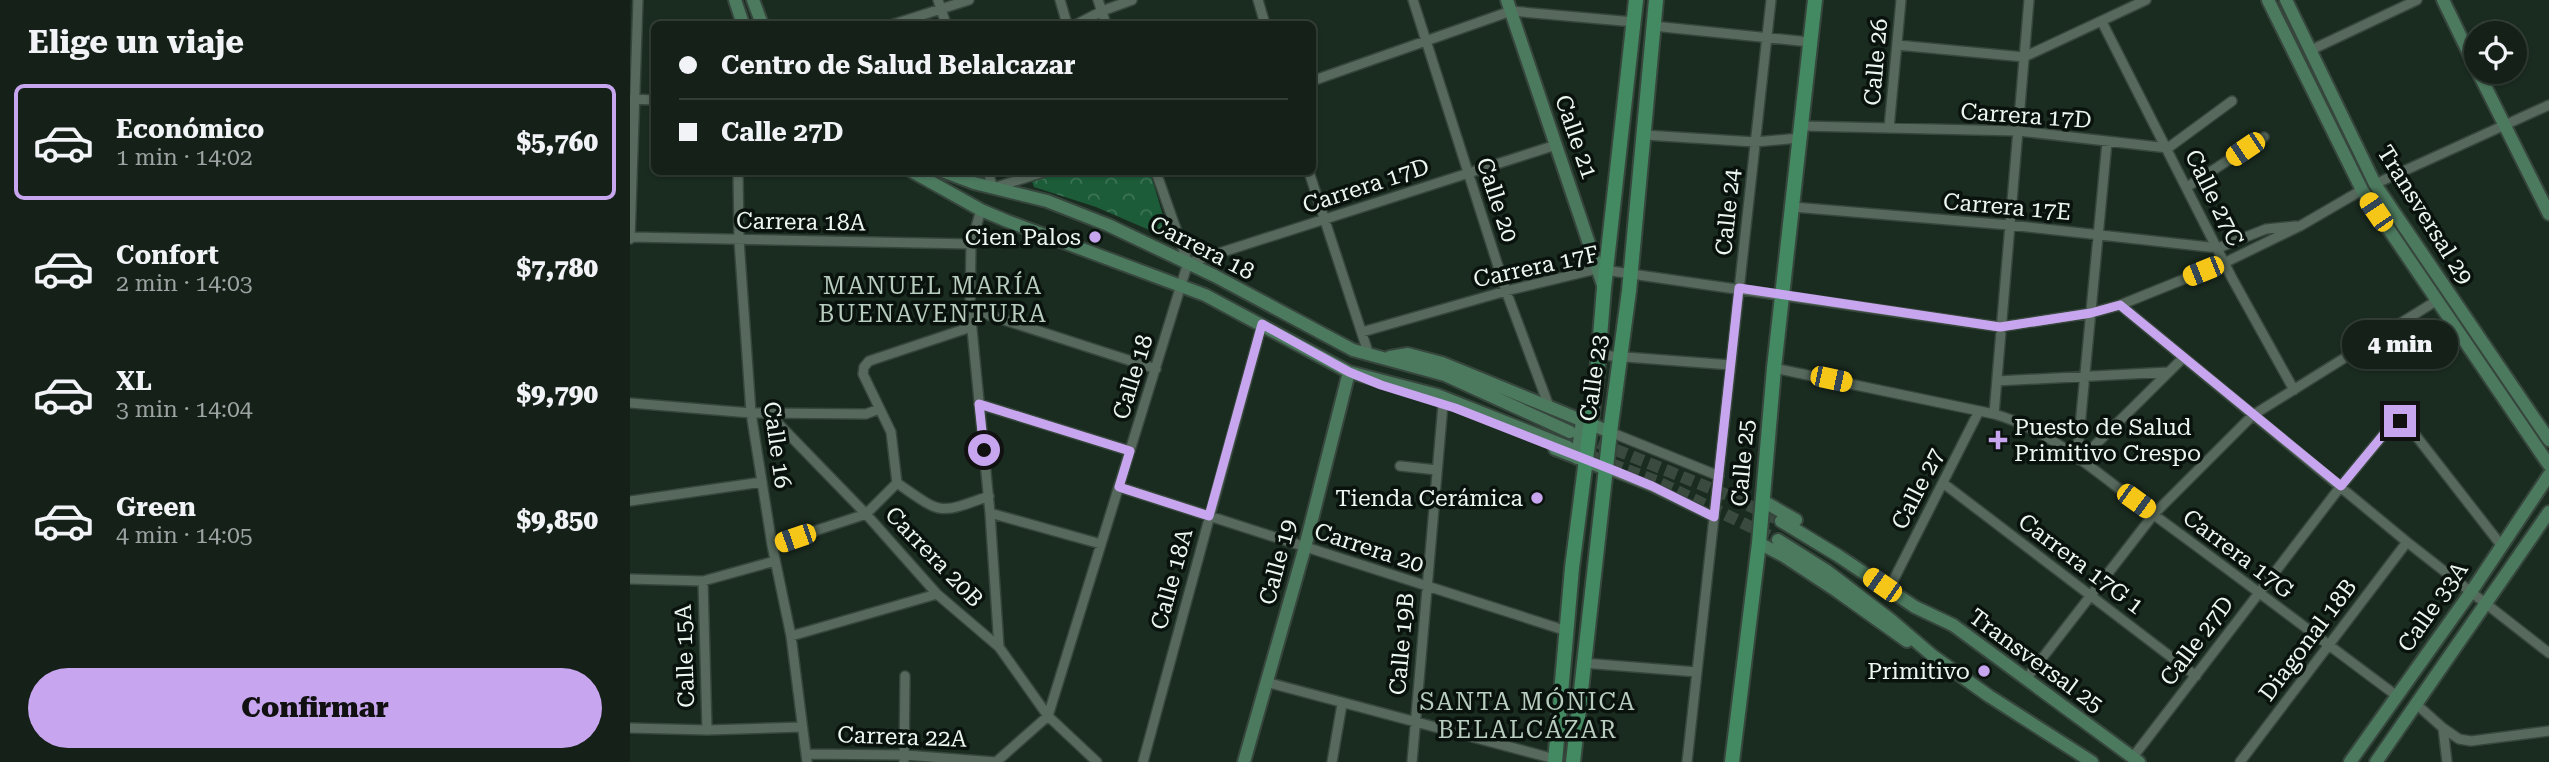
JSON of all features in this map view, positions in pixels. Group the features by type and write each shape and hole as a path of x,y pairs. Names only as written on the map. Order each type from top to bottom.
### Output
{"main road":[{"path":"736,0 741,21"},
{"path":"753,0 761,21"},
{"name":"Calle 23","path":"1555,760 1581,460 1599,355 1604,288 1602,269 1636,0"},
{"name":"Calle 23","path":"1573,762 1610,432 1631,273 1656,0"},
{"name":"Calle 25","path":"1732,762 1759,542 1774,368 1815,0"},
{"name":"Transversal 29","path":"2268,0 2362,190 2549,465"},
{"name":"Transversal 29","path":"2286,0 2375,184 2549,440"},
{"path":"2443,0 2464,43"},
{"name":"Calle 21","path":"1509,6 1602,269"},
{"path":"2484,84 2549,214"},
{"name":"Carrera 18","path":"917,175 981,210 1205,295 1381,385 1443,404 1606,469"},
{"name":"Carrera 18","path":"954,175 993,188 1048,201 1108,225 1215,276 1339,343 1368,355 1430,369 1468,383 1570,432"},
{"name":"Carrera 18","path":"1387,359 1408,354 1442,363 1610,432"},
{"name":"Carrera 18","path":"1354,373 1437,395 1567,447"},
{"name":"Calle 19","path":"1244,762 1354,373"},
{"name":"Calle 33A","path":"2350,762 2471,592 2549,475"},
{"path":"1763,501 1953,625"},
{"name":"Calle 33A","path":"2376,762 2549,512"},
{"name":"Transversal 25","path":"1781,521 1905,601 1953,625 2136,760"},
{"path":"1574,554 1598,535"},
{"path":"1778,540 1827,571 1933,656 2022,719 2091,762"},
{"path":"1759,542 1837,591 1900,638 1933,656"}],"street":[{"path":"630,238 632,99 638,0"},
{"path":"901,21 939,4 969,0"},
{"path":"1060,0 1066,21"},
{"path":"1098,0 1105,21"},
{"path":"1082,21 1132,0"},
{"path":"1258,0 1264,21"},
{"name":"Calle 20","path":"1413,0 1506,291 1550,409"},
{"name":"Calle 24","path":"1687,762 1771,0"},
{"name":"Calle 26","path":"1889,128 1901,0"},
{"path":"1994,414 2029,0"},
{"path":"1897,45 2024,57 2146,0"},
{"path":"2311,50 2417,0"},
{"path":"939,4 945,21"},
{"path":"1316,80 1426,42 1509,6 1634,22"},
{"name":"Calle 27C","path":"2102,22 2224,263 2294,390"},
{"path":"1653,26 1810,41"},
{"path":"632,99 651,100"},
{"path":"2168,148 2232,101"},
{"path":"2375,184 2549,106"},
{"name":"Carrera 17D","path":"1645,135 1755,142 1801,132 1889,128 2018,131 2168,148"},
{"path":"2187,187 2264,136"},
{"path":"2079,459 2107,142"},
{"name":"Carrera 17D","path":"1188,263 1556,145"},
{"name":"Calle 16","path":"738,175 739,240 751,413 772,545 791,636 806,758"},
{"path":"990,175 993,188 1034,175"},
{"path":"1157,175 1188,263"},
{"path":"1310,175 1368,355"},
{"name":"Carrera 17F","path":"1362,332 1506,291 1602,269 2000,327 2091,313 2120,305 2224,263 2300,226 2362,190"},
{"name":"Carrera 17E","path":"1793,207 2009,225 2218,248"},
{"path":"981,210 971,244 970,309 989,496 999,647"},
{"path":"2218,248 2266,229 2300,226"},
{"name":"Carrera 18A","path":"630,238 971,244"},
{"name":"Calle 18","path":"1048,716 1188,263"},
{"path":"2026,679 2154,514 2253,415 2436,302"},
{"path":"2120,305 2407,542 2549,653"},
{"path":"970,309 1156,369"},
{"name":"Calle 18A","path":"1143,762 1262,324"},
{"path":"971,327 869,361 863,374 891,432 897,482 933,507 942,510 952,510 989,496"},
{"path":"1599,355 1731,365"},
{"path":"2079,459 2183,358"},
{"name":"Carrera 17G","path":"1774,368 1994,414 2025,424 2079,459 2397,696"},
{"path":"1997,381 2169,372"},
{"path":"630,403 751,413 866,414 879,409"},
{"path":"979,404 1130,451"},
{"name":"Calle 19B","path":"1412,762 1443,404"},
{"name":"Calle 27","path":"1892,583 1979,411"},
{"name":"Carrera 20B","path":"768,413 866,514 937,594 999,647 1048,716 1089,758 1097,762"},
{"name":"Calle 27D","path":"2136,760 2258,593 2393,423 2406,423 2501,545"},
{"name":"Carrera 18","path":"1610,432 1719,476"},
{"path":"1400,466 1437,470"},
{"name":"Carrera 18","path":"1606,469 1652,486 1714,517"},
{"path":"630,501 762,482"},
{"path":"772,545 866,514 897,482"},
{"name":"Carrera 17G 1","path":"1942,483 2196,676"},
{"name":"Carrera 20","path":"1119,487 1567,631"},
{"path":"990,513 1101,544"},
{"name":"Diagonal 18B","path":"2240,762 2407,542"},
{"path":"630,579 703,581 775,561"},
{"name":"Calle 15A","path":"703,581 707,730"},
{"path":"791,636 937,594"},
{"path":"1583,663 1697,672"},
{"path":"905,676 905,758"},
{"path":"1266,682 1555,760"},
{"path":"2415,703 2459,739 2471,741 2549,731"},
{"path":"1332,762 1342,704"},
{"path":"996,762 1048,716"},
{"path":"630,728 707,730 802,727"},
{"path":"2443,728 2447,762"},
{"name":"Carrera 22A","path":"806,758 996,762"}],"green space":[{"path":"1043,175 1151,175 1170,239 1096,207 1034,187 1031,179"}],"tunnel":[{"path":"1582,436 1727,495 1781,521"},
{"path":"1577,451 1656,481 1778,540"}],"place":[{"name":"Cien Palos","path":"1095,237"},
{"name":"Puesto de Salud Primitivo Crespo","path":"1998,440"},
{"name":"Tienda Cerámica","path":"1537,498"},
{"name":"Primitivo","path":"1984,671"}],"district":[{"name":"MANUEL MARÍA BUENAVENTURA","path":"933,300"},
{"name":"SANTA MÓNICA BELALCÁZAR","path":"1528,716"}],"route":[{"path":"984,450 979,404 1130,451 1119,487 1209,516 1262,324 1349,372 1455,408 1618,472 1714,517 1739,288 2000,327 2091,313 2120,305 2341,486 2393,423 2400,421"}]}
